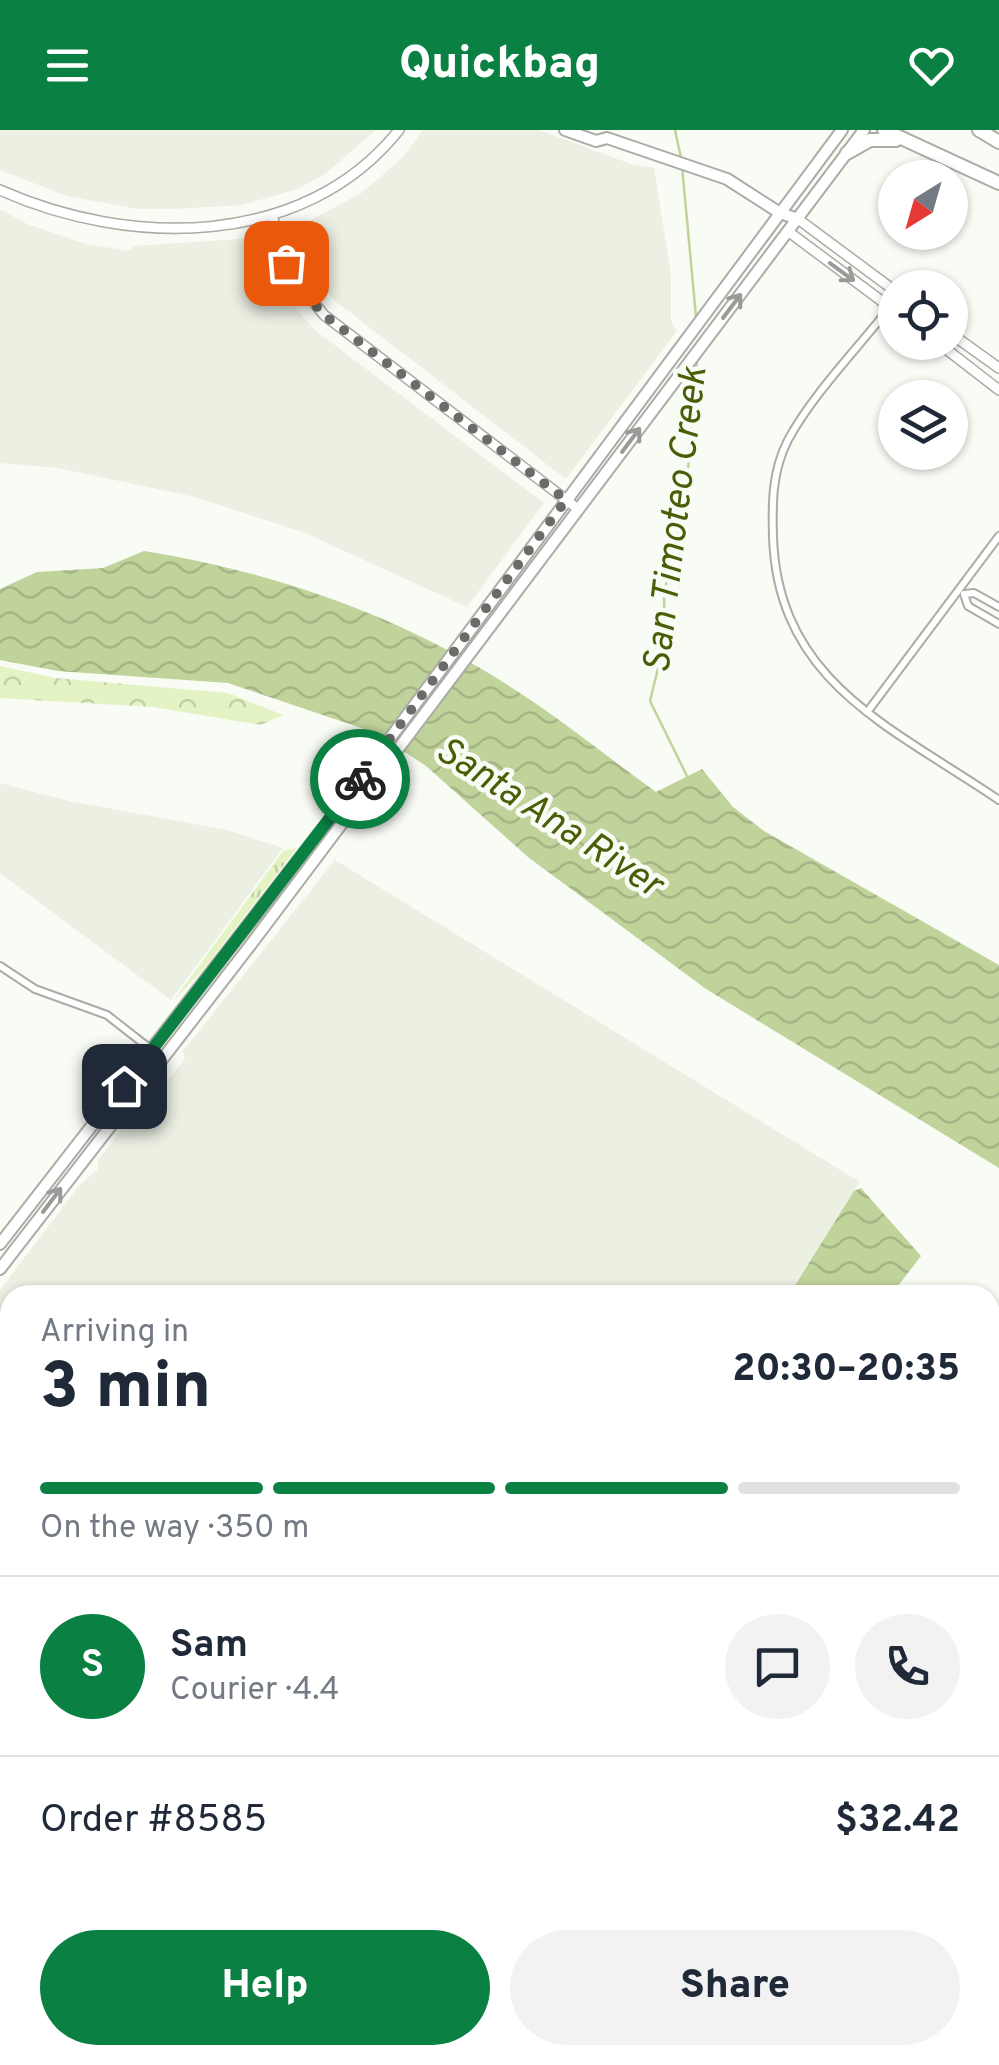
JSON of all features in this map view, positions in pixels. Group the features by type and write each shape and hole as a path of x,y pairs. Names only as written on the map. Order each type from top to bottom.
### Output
{"highway":[{"path":"884,130 999,183"},
{"path":"979,130 999,142"},
{"path":"847,154 870,140 901,141"}],"main road":[{"path":"565,130 596,140 604,134 693,166 740,185 780,213 798,219"},
{"path":"466,648 566,500 842,130"},
{"path":"0,1269 466,648 578,509 864,130"},
{"path":"780,213 789,232"},
{"path":"0,1244 332,827"}],"street":[{"path":"0,190 68,215 158,228 272,216 341,186 399,130"},
{"path":"272,216 298,285 324,315 578,509"},
{"path":"798,219 878,278"},
{"path":"789,232 878,299"},
{"path":"878,327 789,438 776,470 775,574 802,648 832,683 999,800"},
{"path":"968,346 999,368"},
{"path":"960,360 999,390"},
{"path":"868,711 961,592 999,536"},
{"path":"961,592 974,593 999,607"},
{"path":"961,592 968,606 999,624"},
{"path":"0,966 35,990 107,1015 162,1058"}],"shaded area":[{"path":"0,130 376,130 324,175 295,190 242,205 138,209 67,196 0,170"},
{"path":"423,130 539,130 631,164 654,168 671,274 671,321 677,331 566,479 334,300 300,254 293,231 363,192 401,159"},
{"path":"0,209 27,224 86,244 129,251 135,246 254,238 286,298 316,331 544,503 467,607 305,533 195,497 58,468 0,463"},
{"path":"0,783 69,801 227,830 283,848 171,1000 0,873"},
{"path":"335,860 860,1182 795,1285 4,1285 78,1187 98,1169 98,1160 161,1080 168,1080 185,1059 183,1051"}],"green space":[{"path":"0,666 55,678 228,693 283,715 261,725 153,707 0,698"},
{"path":"297,848 202,971 174,1000 283,851"}],"water":[{"name":"Santa Ana River","path":"144,551 291,585 432,642 520,693 656,792 702,769 733,807 764,831 999,965 999,1168 706,989 528,857 426,766 376,733 228,683 58,671 0,660 0,589 37,572 103,568"},
{"path":"861,1188 921,1256 899,1285 795,1285 854,1191"}],"waterway":[{"name":"San Timoteo Creek","path":"675,130 681,158"},
{"name":"San Timoteo Creek","path":"682,166 696,317"},
{"name":"San Timoteo Creek","path":"687,776 650,701 665,640 664,593 685,505 697,360"}],"way so far":[{"path":"286,263 298,285 324,315 566,500 360,779"}],"route":[{"path":"124,1086 360,779"}]}
